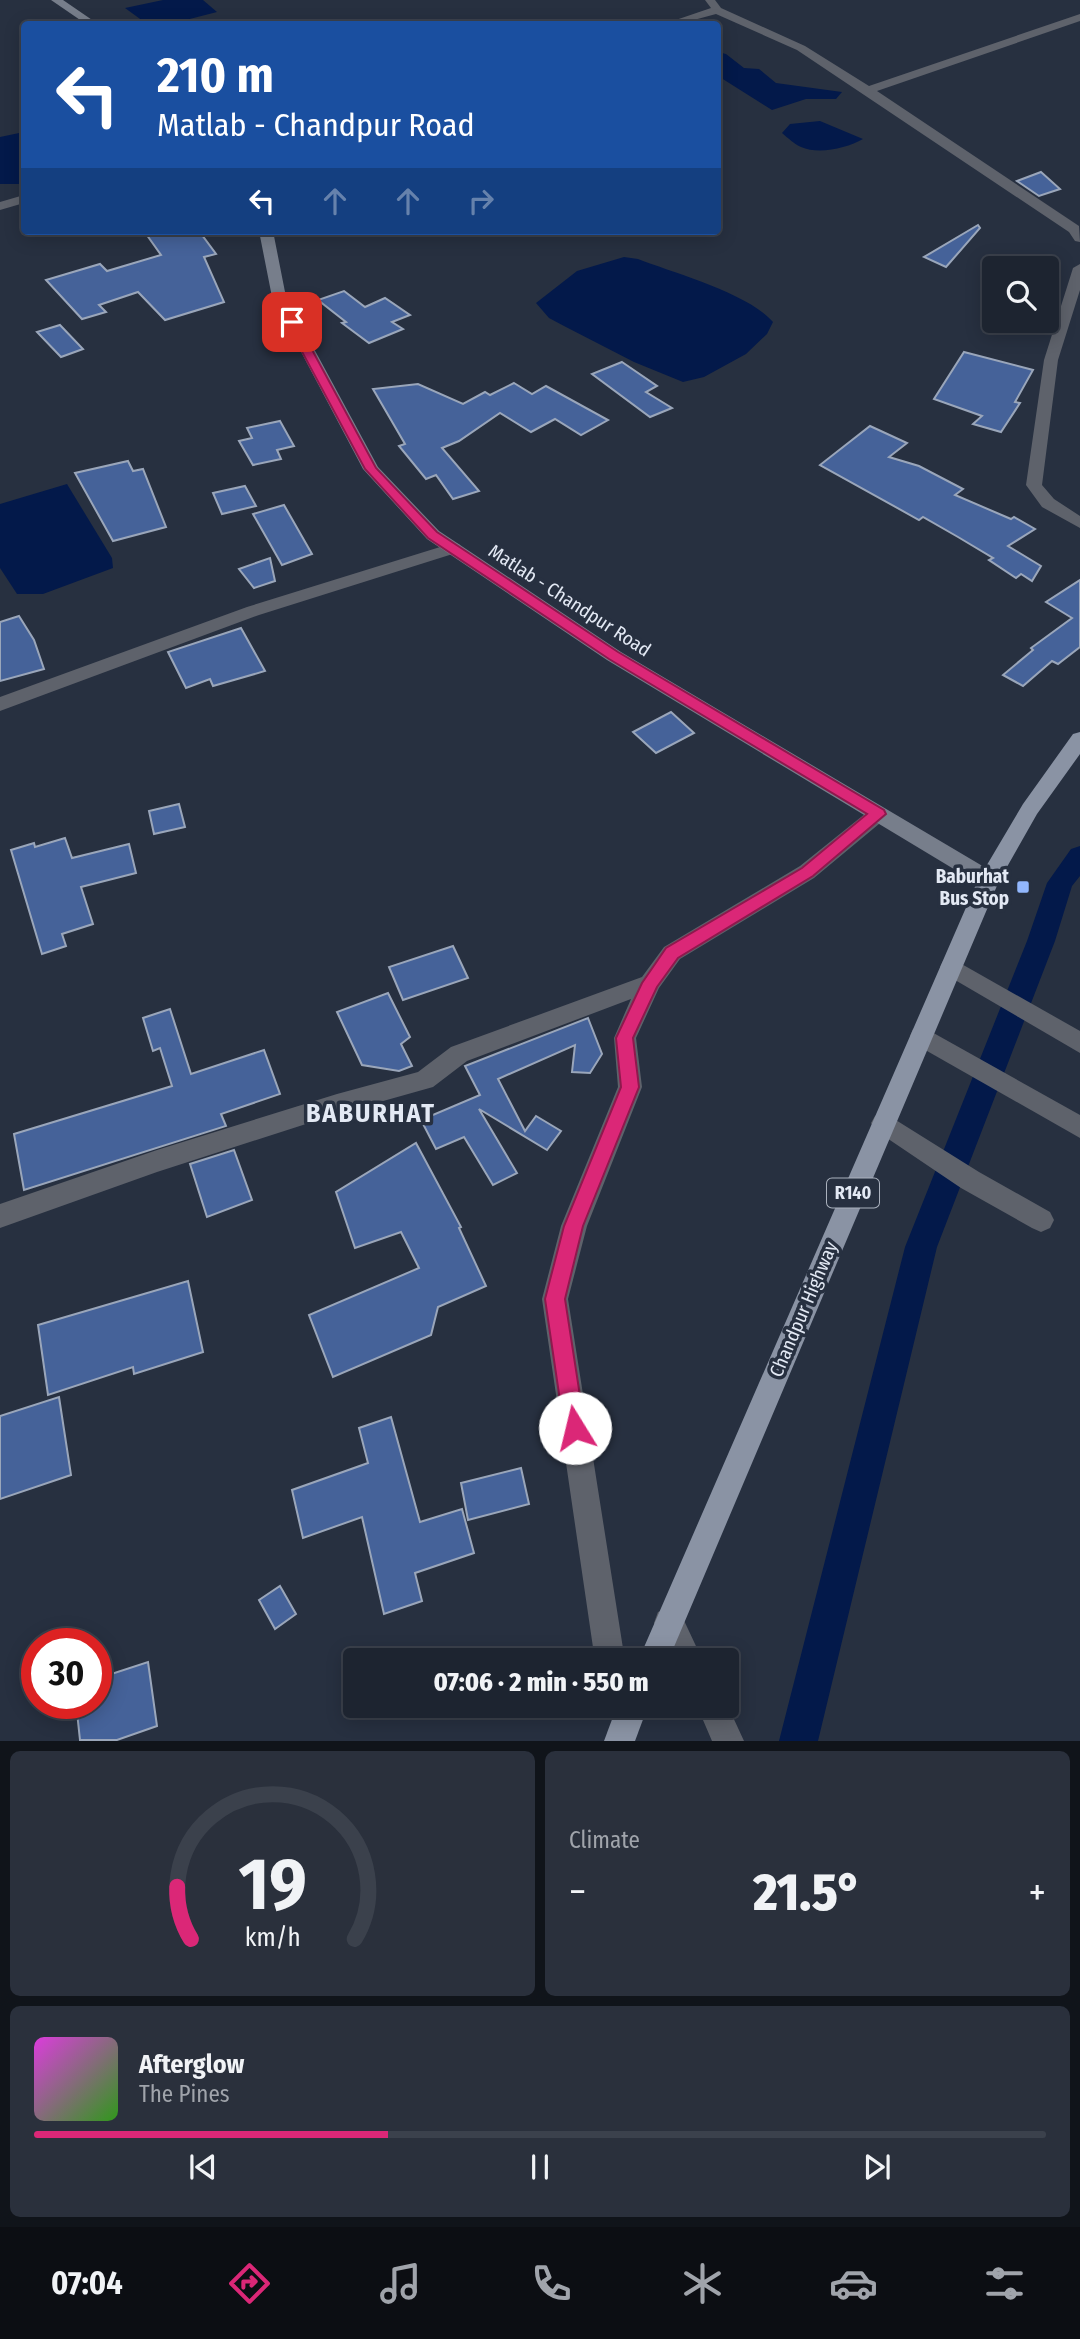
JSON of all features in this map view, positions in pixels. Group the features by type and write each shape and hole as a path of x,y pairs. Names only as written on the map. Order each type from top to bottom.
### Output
{"main road":[{"path":"56,0 88,21"},
{"name":"Matlab - Chandpur Road","path":"267,235 279,298 371,469 433,535 614,656 989,880"},
{"name":"Chandpur Highway","path":"658,1648 989,880 1030,809 1080,739"},
{"path":"619,1741 628,1718"}],"street":[{"path":"676,21 713,5 801,48 1074,229 1080,239"},
{"path":"868,90 1080,17"},
{"path":"0,206 21,200"},
{"path":"1080,268 1051,360 1034,485 1048,503 1080,523"},
{"path":"0,704 253,611 453,548"},
{"path":"608,1648 555,1299 574,1226 630,1087 625,1038 650,983 672,953 807,872 878,814"},
{"path":"951,967 1080,1043"},
{"path":"0,1216 157,1161 337,1104 425,1080 460,1054 650,983"},
{"path":"921,1036 1080,1127"},
{"path":"883,1123 970,1180 1041,1220"},
{"path":"668,1623 681,1648"},
{"path":"718,1718 729,1741"}],"water":[{"path":"163,0 203,0 217,12 182,21 143,21 125,8"},
{"path":"721,53 744,68 759,69 776,83 842,92 836,99 806,99 772,110 721,78"},
{"path":"820,121 863,139 841,148 816,150 798,146 782,133 790,124"},
{"path":"21,133 21,184 0,184 0,137"},
{"path":"624,257 638,259 729,293 773,322 767,334 746,354 704,377 683,382 634,362 549,318 536,303 577,271"},
{"path":"67,484 112,558 113,568 43,594 17,594 0,568 0,504"}],"building":[{"path":"1041,172 1060,189 1039,196 1017,181"},
{"path":"978,225 980,228 946,267 924,257"},
{"path":"147,235 202,235 216,254 204,257 224,302 165,320 138,292 99,305 106,312 82,319 46,280 100,264 107,271 161,255"},
{"path":"344,291 365,307 385,298 410,315 392,322 403,329 369,343 342,323 346,322 318,300"},
{"path":"60,325 83,349 61,357 37,332"},
{"path":"964,352 1033,370 1015,402 1020,403 1001,432 973,424 982,416 934,399"},
{"path":"622,362 657,386 646,392 672,408 650,417 592,374"},
{"path":"514,383 532,394 546,386 608,420 581,435 555,419 531,432 500,413 459,441 442,448 479,491 453,499 436,475 426,479 399,446 405,444 373,389 418,384 463,404 485,392 490,395"},
{"path":"280,421 294,446 277,450 281,459 253,465 239,441 252,438 247,428"},
{"path":"870,426 907,443 889,457 919,466 963,489 955,495 1011,519 1014,517 1035,529 1008,546 1041,566 1032,581 1021,574 1016,578 989,560 993,558 958,537 923,517 919,520 820,465"},
{"path":"128,461 133,471 143,469 166,527 113,541 75,473"},
{"path":"245,486 256,506 222,514 213,493"},
{"path":"284,505 312,554 282,565 253,514"},
{"path":"270,558 275,581 254,588 239,569"},
{"path":"1080,580 1080,647 1058,664 1052,661 1023,686 1003,675 1033,650 1031,648 1072,618 1046,602"},
{"path":"19,616 34,640 44,669 0,681 0,622"},
{"path":"241,628 265,671 213,686 210,679 186,688 168,652"},
{"path":"671,712 694,733 656,753 633,732"},
{"path":"179,804 185,827 154,834 149,811"},
{"path":"65,838 72,858 129,844 136,873 81,887 93,924 62,934 66,946 42,954 11,850 34,843 35,847"},
{"path":"453,946 468,978 403,1000 389,967"},
{"path":"388,993 410,1037 401,1044 412,1066 399,1071 362,1065 337,1012"},
{"path":"170,1009 191,1074 264,1050 280,1094 221,1114 226,1126 24,1190 14,1134 172,1086 160,1048 153,1051 143,1018"},
{"path":"588,1018 602,1054 590,1073 572,1072 575,1045 498,1079 525,1131 536,1116 561,1131 547,1150 479,1109 517,1173 493,1185 464,1137 436,1149 421,1120 480,1095 465,1066"},
{"path":"416,1143 461,1227 459,1228 486,1286 438,1307 431,1335 333,1377 309,1315 419,1268 401,1232 355,1248 336,1192"},
{"path":"234,1150 252,1200 207,1217 190,1164"},
{"path":"188,1281 203,1352 134,1374 133,1367 48,1395 38,1325"},
{"path":"59,1397 71,1475 0,1499 0,1416"},
{"path":"391,1417 420,1522 462,1509 474,1553 415,1573 422,1601 384,1614 362,1517 303,1538 292,1490 368,1463 359,1428"},
{"path":"521,1468 529,1504 468,1520 461,1483"},
{"path":"280,1586 296,1614 275,1629 259,1600"},
{"path":"148,1662 157,1726 117,1740 80,1740 78,1719 112,1719 112,1674"}],"waterway":[{"path":"798,1741 921,1247 1041,941 1060,883 1080,856"}],"place":[{"name":"Baburhat Bus Stop","path":"1023,887"}],"district":[{"name":"BABURHAT","path":"371,1113"}],"route":[{"path":"292,322 371,469 399,502 433,535 614,656 878,814 807,872 672,953 650,983 625,1038 630,1087 574,1226 555,1299 575,1428"}]}
